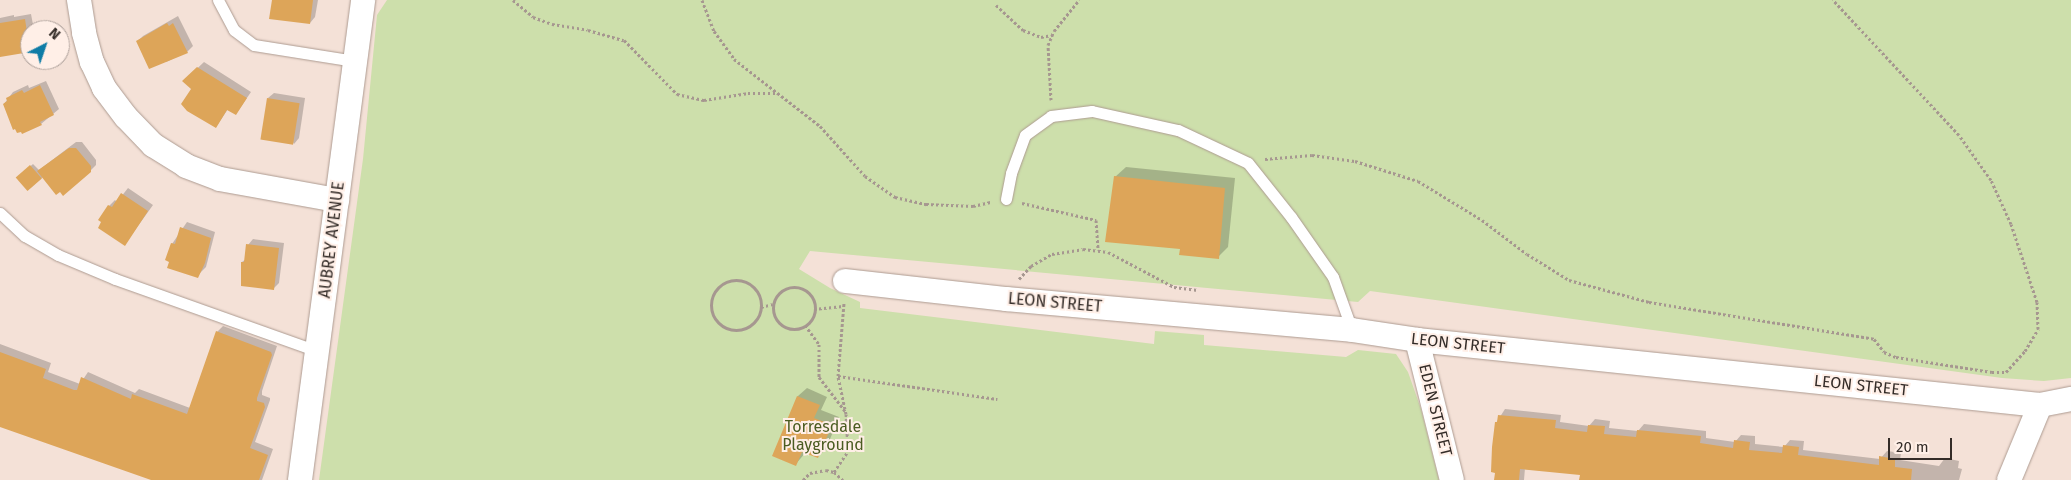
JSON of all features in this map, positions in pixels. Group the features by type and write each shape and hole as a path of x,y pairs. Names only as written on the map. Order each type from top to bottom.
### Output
{"street":[{"path":"79,0 84,33 92,62 104,88 126,117 153,145 186,166 220,179 337,200"},
{"name":"AUBREY AVENUE","path":"300,480 363,0"},
{"name":"LEON STREET","path":"845,281 1006,299 1352,330 1417,340 2040,405 2071,399"},
{"name":"EDEN STREET","path":"1417,340 1452,480"},
{"path":"2008,480 2040,405"}],"lane":[{"path":"218,0 234,30 254,45 355,61"},
{"path":"1006,200 1011,173 1025,136 1050,116 1092,111 1178,130 1248,163 1291,217 1334,277 1352,330"},
{"path":"0,213 25,236 58,255 115,279 317,351"}],"path":[{"path":"513,0 533,17 552,24 588,30 624,40 677,94 704,100 748,93 778,93"},
{"path":"702,0 714,31 734,59 820,126 865,176 895,197 926,204 973,206 1006,200 1096,220 1098,250"},
{"path":"1050,116 1051,79 1048,45 1052,35 1079,0"},
{"path":"1248,163 1274,157 1312,155 1355,161 1418,181 1482,220 1527,254 1569,280 1649,302 1874,339 1884,352 1896,357 1992,372 2006,372 2025,351 2038,329 2037,302 2012,224 1991,180 1959,135 1834,0"},
{"path":"996,5 1023,30 1041,37 1052,35"},
{"path":"1006,299 1021,276 1031,266 1052,254 1083,249 1108,252 1174,287 1198,290"},
{"path":"736,280 752,285 757,291 761,307 754,322 748,327 732,329 718,321 712,306 716,291 721,285 736,280"},
{"path":"834,472 848,451 846,414 838,376 845,281"},
{"path":"793,287 806,291 814,302 813,315 805,325 793,328 781,324 773,311 773,304 780,292 793,287"},
{"path":"761,307 773,304"},
{"path":"814,309 843,306"},
{"path":"805,325 819,344 819,377 846,414"},
{"path":"838,376 997,400"},
{"path":"803,480 810,473 818,470 834,472 843,480"}],"green space":[{"name":"Torresdale Playground","path":"387,0 2071,0 2071,378 2044,381 2002,378 1370,291 1358,302 810,251 799,269 830,288 860,302 860,308 1154,344 1155,331 1204,335 1204,345 1346,357 1358,350 1396,354 1408,372 1421,409 1439,480 319,480 363,159 377,15"}],"building":[{"path":"272,0 313,0 310,24 269,19"},
{"path":"25,19 20,20 20,54 0,57 0,23"},
{"path":"167,23 169,26 173,23 188,53 149,69 136,41"},
{"path":"197,67 247,98 236,115 227,110 216,128 187,111 181,104 191,89 182,81"},
{"path":"40,85 54,115 40,122 42,125 22,134 21,132 17,133 15,129 13,130 3,104 7,101 6,98 22,90 24,93"},
{"path":"267,98 300,103 293,145 260,139"},
{"path":"69,148 76,148 91,166 91,172 63,196 60,192 56,195 37,171"},
{"path":"30,165 42,179 27,191 16,177"},
{"path":"1114,176 1225,188 1219,259 1179,255 1180,249 1105,242"},
{"path":"121,193 148,211 125,246 98,228 101,222 98,220 108,205 112,207"},
{"path":"180,227 211,238 205,263 198,278 167,268 169,262 165,260 171,243 175,244"},
{"path":"246,244 279,248 274,290 241,286 241,262 244,262"},
{"path":"216,331 271,352 272,355 257,398 257,401 264,403 265,407 250,448 268,455 259,480 151,480 0,427 0,352 46,369 43,378 74,390 77,390 81,377 131,399 132,394 187,414"},
{"path":"797,396 820,405 814,418 832,425 818,458 802,452 796,466 772,456"},
{"path":"1498,415 1556,420 1555,428 1587,432 1588,425 1605,426 1604,434 1636,437 1637,430 1701,436 1700,443 1733,448 1734,440 1750,442 1749,450 1782,453 1783,445 1799,447 1798,455 1879,465 1879,456 1895,459 1895,467 1912,469 1911,480 1579,480 1580,475 1520,469 1519,480 1494,480 1495,473 1491,472 1492,447 1495,422 1497,422"}]}
